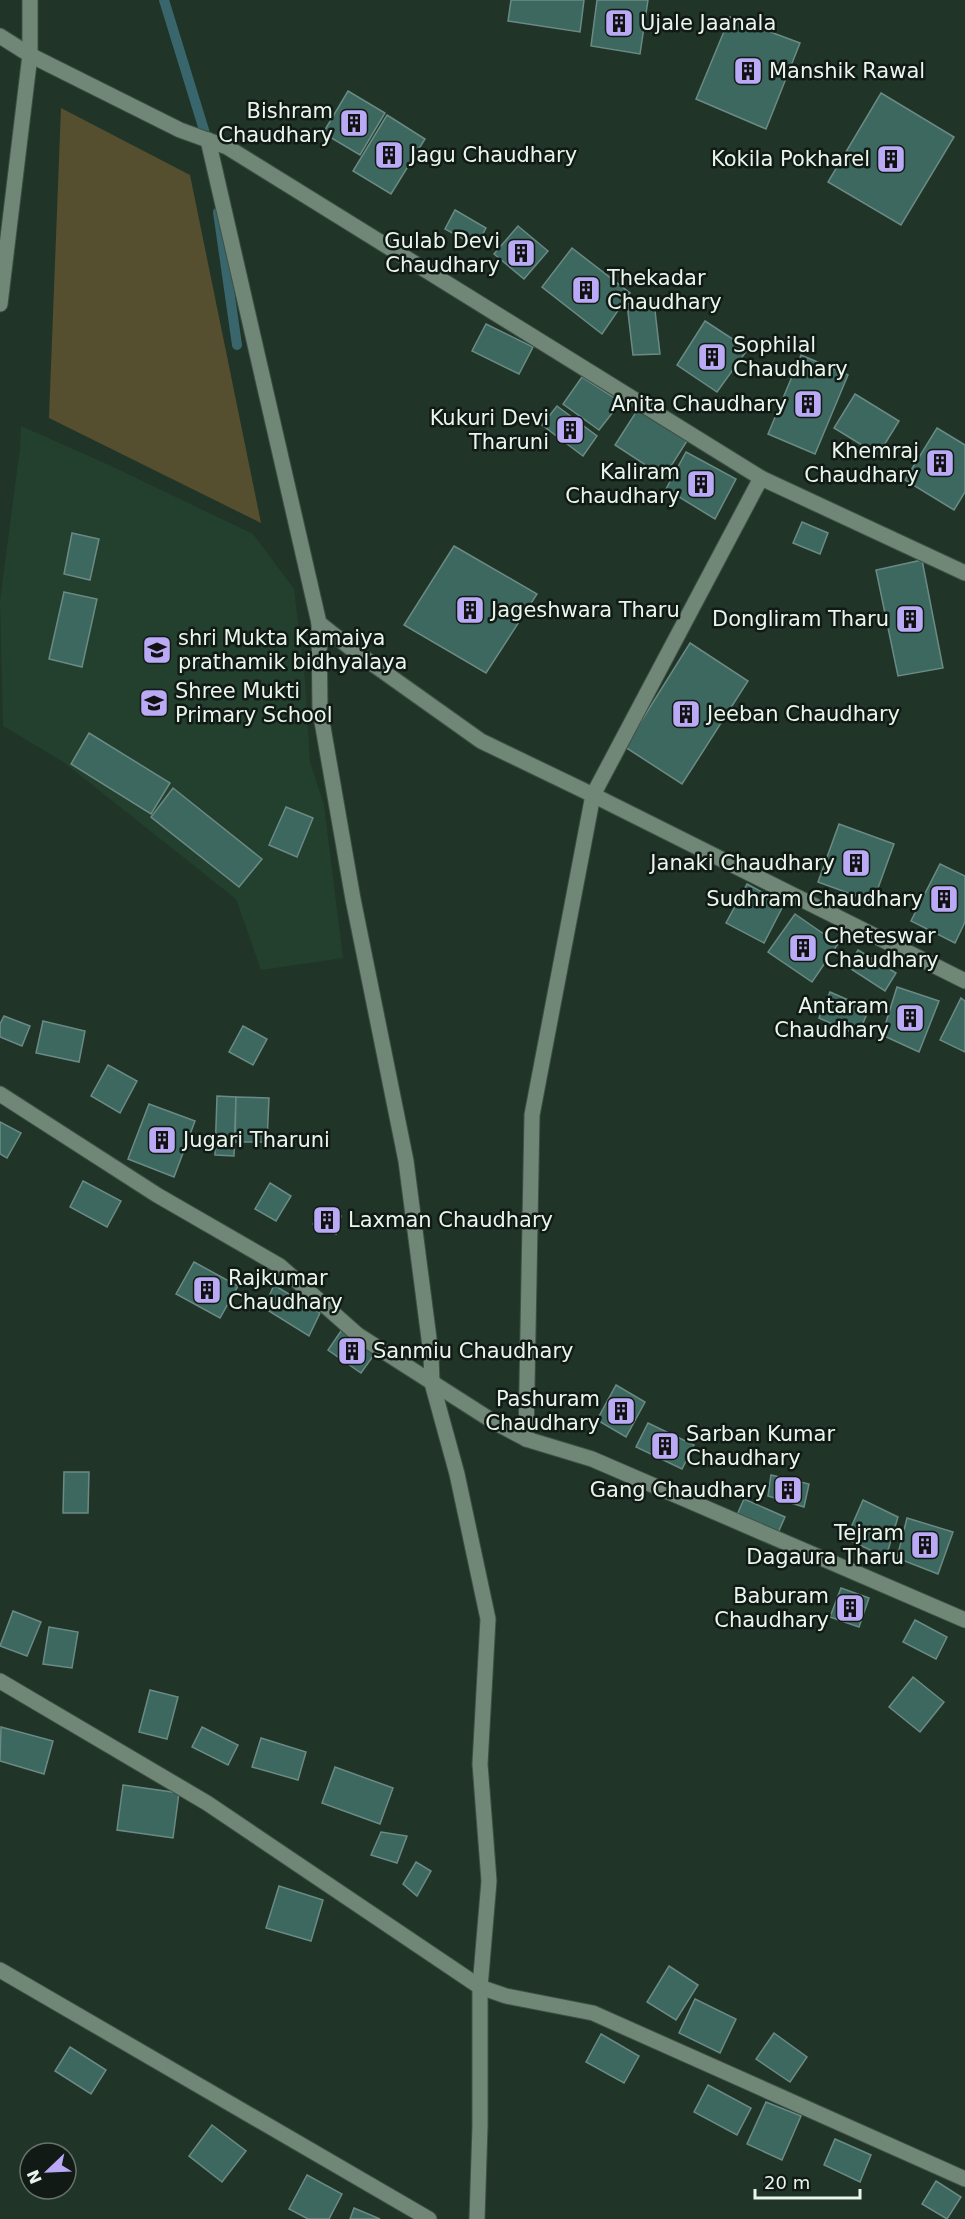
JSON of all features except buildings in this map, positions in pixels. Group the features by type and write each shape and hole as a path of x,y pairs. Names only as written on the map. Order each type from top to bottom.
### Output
{"street":[{"path":"0,304 30,55 30,0"},
{"path":"0,36 30,55 180,130 227,147 761,478 965,573"},
{"path":"208,140 319,623 320,710 353,899 406,1161 432,1354 432,1383 457,1474 488,1619 480,1764 489,1881 480,1987 477,2219"},
{"path":"526,1439 532,1115 593,795 761,478"},
{"path":"319,623 480,741 965,981"},
{"path":"0,1094 157,1195 280,1266 358,1335 494,1422 526,1439 592,1459 965,1620"},
{"path":"0,1681 207,1803 480,1987 506,1996 593,2013 965,2179"},
{"path":"0,1970 429,2219"}],"shaded area":[{"path":"61,108 190,175 261,523 49,418"},
{"name":"Shree Mukti Primary School","path":"21,426 253,534 294,589 305,680 310,762 324,805 343,958 261,970 236,899 62,761 3,726 0,601"}],"waterway":[{"path":"164,0 208,143"},
{"path":"218,212 237,345"}],"place":[{"name":"Ujale Jaanala","path":"619,23"},
{"name":"Manshik Rawal","path":"748,71"},
{"name":"Bishram Chaudhary","path":"354,123"},
{"name":"Jagu Chaudhary","path":"389,155"},
{"name":"Kokila Pokharel","path":"891,159"},
{"name":"Gulab Devi Chaudhary","path":"521,253"},
{"name":"Thekadar Chaudhary","path":"586,290"},
{"name":"Sophilal Chaudhary","path":"712,357"},
{"name":"Anita Chaudhary","path":"808,404"},
{"name":"Kukuri Devi Tharuni","path":"570,430"},
{"name":"Khemraj Chaudhary","path":"940,463"},
{"name":"Kaliram Chaudhary","path":"701,484"},
{"name":"Jageshwara Tharu","path":"470,610"},
{"name":"Dongliram Tharu","path":"910,619"},
{"name":"shri Mukta Kamaiya prathamik bidhyalaya","path":"157,650"},
{"name":"Shree Mukti Primary School","path":"154,703"},
{"name":"Jeeban Chaudhary","path":"686,714"},
{"name":"Janaki Chaudhary","path":"856,863"},
{"name":"Sudhram Chaudhary","path":"944,899"},
{"name":"Cheteswar Chaudhary","path":"803,948"},
{"name":"Antaram Chaudhary","path":"910,1018"},
{"name":"Jugari Tharuni","path":"162,1140"},
{"name":"Laxman Chaudhary","path":"327,1220"},
{"name":"Rajkumar Chaudhary","path":"207,1290"},
{"name":"Sanmiu Chaudhary","path":"352,1351"},
{"name":"Pashuram Chaudhary","path":"621,1411"},
{"name":"Sarban Kumar Chaudhary","path":"665,1446"},
{"name":"Gang Chaudhary","path":"788,1490"},
{"name":"Tejram Dagaura Tharu","path":"925,1545"},
{"name":"Baburam Chaudhary","path":"850,1608"}]}
